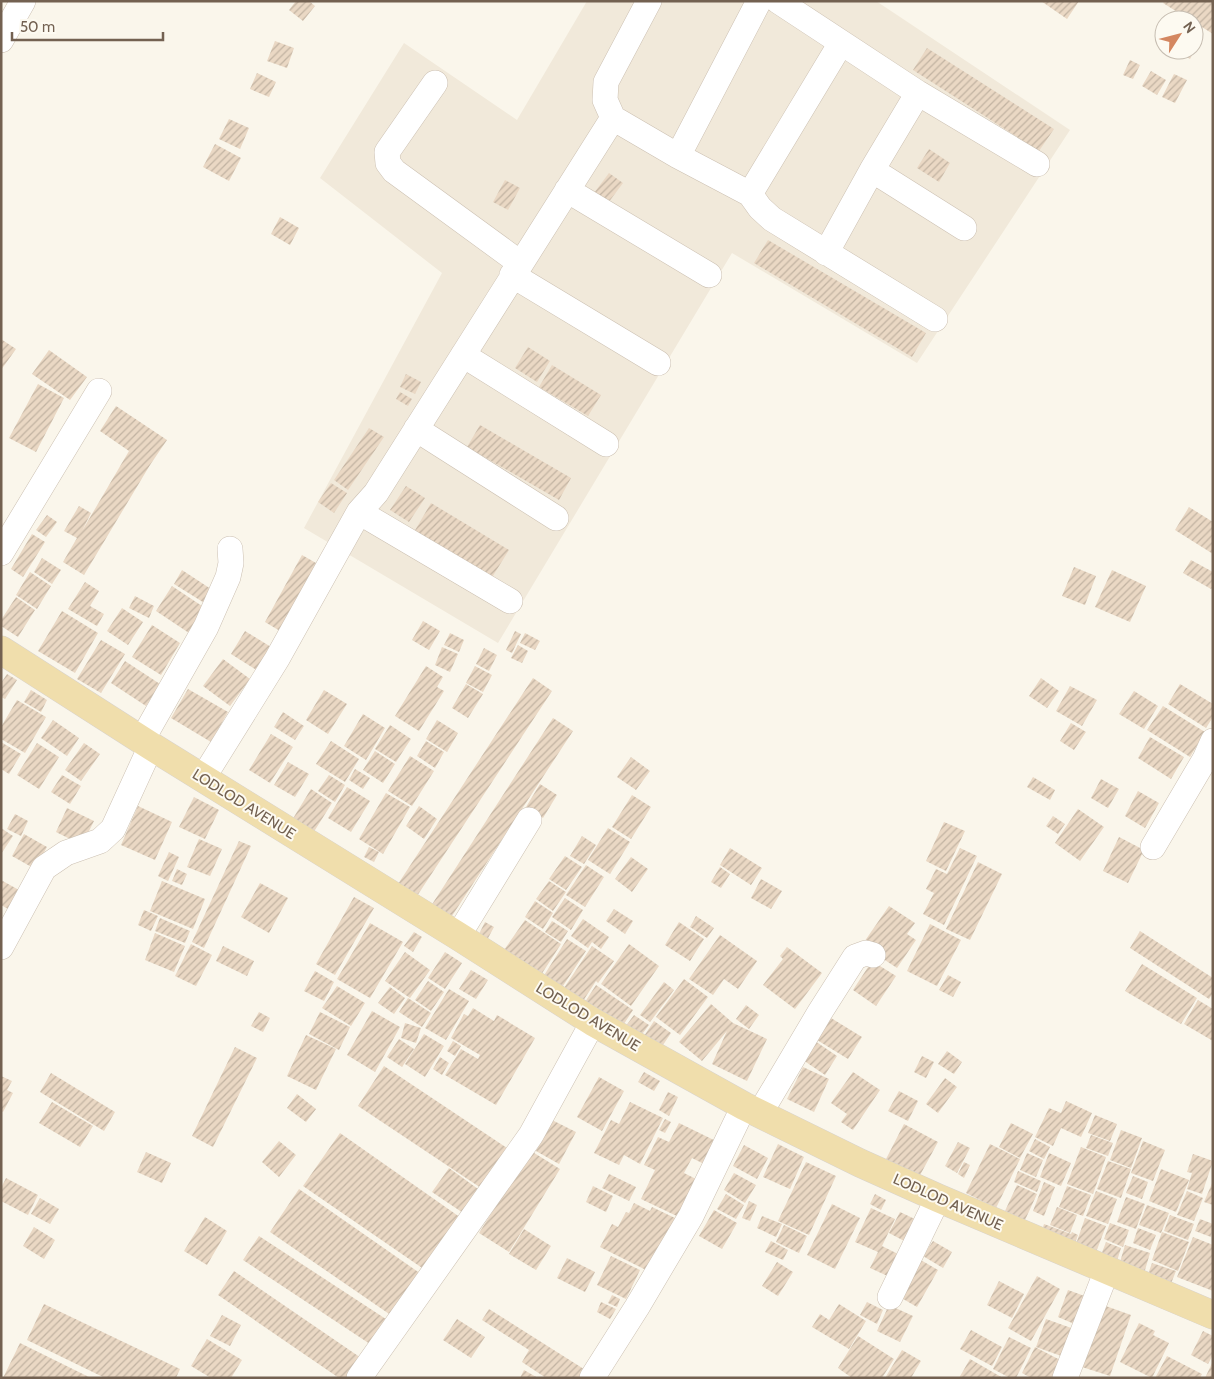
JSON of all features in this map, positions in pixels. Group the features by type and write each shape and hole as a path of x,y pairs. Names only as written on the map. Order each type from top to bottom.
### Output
{"main road":[{"name":"LODLOD AVENUE","path":"1,650 146,743 593,1022 752,1109 860,1163 1212,1314"}],"street":[{"path":"1,40 24,1"},
{"path":"649,1 606,82 604,100 613,118 678,156 750,194 760,208 772,219 935,319"},
{"path":"678,156 759,1"},
{"path":"778,1 918,93 1037,164"},
{"path":"750,194 841,43"},
{"path":"435,83 387,152 388,163 394,171 516,269 658,363"},
{"path":"826,253 918,93"},
{"path":"209,781 366,516 376,494 516,269 613,118"},
{"path":"872,170 964,228"},
{"path":"567,190 710,275"},
{"path":"463,355 606,444"},
{"path":"1,552 99,392"},
{"path":"416,429 556,518"},
{"path":"366,516 510,601"},
{"path":"1,947 44,868 66,853 100,841 114,829 146,743 206,627 228,577 231,563 230,549"},
{"path":"1153,847 1210,755"},
{"path":"458,936 529,820"},
{"path":"592,1378 637,1307 752,1109 820,1012 855,958 866,953 873,955"},
{"path":"359,1378 531,1135 593,1022"},
{"path":"890,1297 938,1198"},
{"path":"1065,1378 1107,1270"}],"shaded area":[{"path":"587,1 876,1 1070,130 917,363 732,253 498,643 304,528 442,273 320,178 404,43 517,120"}],"building":[{"path":"296,1 309,1 315,6 303,21 289,10"},
{"path":"1041,1 1079,1 1067,19"},
{"path":"1165,1 1213,1 1213,34 1204,28 1204,10 1174,10 1163,3"},
{"path":"275,41 294,48 287,68 267,61"},
{"path":"927,48 1054,129 1039,151 913,70"},
{"path":"1130,60 1140,65 1133,79 1123,75"},
{"path":"1151,71 1166,80 1157,95 1142,86"},
{"path":"257,73 276,82 269,97 250,89"},
{"path":"1174,74 1187,80 1175,103 1162,97"},
{"path":"229,119 249,128 240,149 219,139"},
{"path":"215,144 241,158 229,181 203,167"},
{"path":"929,149 950,163 939,182 917,168"},
{"path":"609,173 623,183 608,203 594,193"},
{"path":"505,180 520,188 508,210 493,202"},
{"path":"280,217 299,228 290,245 271,234"},
{"path":"768,240 926,333 912,357 754,263"},
{"path":"1,339 16,349 1,370"},
{"path":"528,347 550,361 537,382 515,368"},
{"path":"49,350 87,377 70,400 32,374"},
{"path":"552,365 601,395 588,416 539,387"},
{"path":"406,374 421,382 415,394 400,387"},
{"path":"38,384 64,398 36,452 9,438"},
{"path":"400,392 412,399 408,406 396,399"},
{"path":"116,406 167,440 84,575 63,562 77,538 64,531 79,506 91,513 82,531 129,451 100,431"},
{"path":"480,425 571,478 559,500 467,447"},
{"path":"369,428 384,437 348,490 334,480"},
{"path":"331,483 347,493 334,513 318,502"},
{"path":"406,486 425,498 409,522 390,510"},
{"path":"431,503 509,550 491,579 414,532"},
{"path":"1189,507 1213,522 1213,554 1175,530"},
{"path":"47,515 57,522 46,537 36,530"},
{"path":"32,534 45,542 23,577 11,569"},
{"path":"302,555 323,567 285,634 265,622"},
{"path":"42,558 61,570 52,584 34,572"},
{"path":"1191,560 1213,572 1213,587 1211,589 1183,573"},
{"path":"1074,567 1096,576 1085,605 1062,596"},
{"path":"182,570 214,591 206,604 174,584"},
{"path":"1112,570 1146,586 1130,622 1095,607"},
{"path":"30,572 51,586 37,609 16,595"},
{"path":"85,582 99,591 90,606 104,614 97,626 68,609"},
{"path":"172,586 205,608 189,633 156,611"},
{"path":"135,596 154,606 149,618 129,608"},
{"path":"16,597 35,610 18,637 1,626 1,620"},
{"path":"122,608 143,622 128,645 107,631"},
{"path":"62,611 98,633 75,673 38,651"},
{"path":"423,621 440,631 429,650 412,640"},
{"path":"152,625 180,643 161,675 132,657"},
{"path":"245,631 276,650 261,673 231,654"},
{"path":"515,631 521,634 512,653 506,650"},
{"path":"450,633 464,640 459,652 444,645"},
{"path":"525,633 540,641 535,650 520,643"},
{"path":"101,640 125,654 101,693 77,679"},
{"path":"518,645 528,651 522,663 511,658"},
{"path":"442,647 458,654 450,672 435,665"},
{"path":"484,648 497,655 489,671 476,664"},
{"path":"223,659 250,679 230,706 203,686"},
{"path":"125,661 160,684 146,706 111,683"},
{"path":"426,666 443,677 437,687 444,691 419,731 395,716"},
{"path":"475,666 492,675 483,692 466,683"},
{"path":"7,674 17,680 5,699 1,697 1,683"},
{"path":"533,678 552,691 417,896 398,884"},
{"path":"1041,678 1059,691 1047,708 1029,696"},
{"path":"466,684 483,694 468,718 452,708"},
{"path":"1180,684 1213,704 1213,717 1206,728 1168,704"},
{"path":"1070,686 1097,700 1082,726 1056,711"},
{"path":"188,689 228,712 211,742 171,718"},
{"path":"31,690 47,700 41,712 24,702"},
{"path":"324,690 347,704 328,734 306,720"},
{"path":"1134,691 1158,706 1144,729 1119,714"},
{"path":"17,700 46,717 25,753 1,739 1,727"},
{"path":"1163,706 1205,732 1190,757 1147,730"},
{"path":"283,712 304,726 295,740 274,727"},
{"path":"363,714 385,728 366,760 344,746"},
{"path":"553,718 573,731 448,922 429,909"},
{"path":"53,720 79,738 67,756 41,738"},
{"path":"437,720 458,733 447,752 426,739"},
{"path":"1071,723 1086,732 1074,750 1060,741"},
{"path":"390,725 411,739 396,762 375,749"},
{"path":"271,734 293,747 270,783 249,770"},
{"path":"1150,737 1184,757 1171,779 1138,758"},
{"path":"331,741 359,759 345,782 316,764"},
{"path":"426,741 444,752 435,768 417,756"},
{"path":"1,742 21,754 9,774 1,769"},
{"path":"37,743 59,757 39,789 17,775"},
{"path":"84,743 100,754 81,781 65,770"},
{"path":"375,751 395,764 383,783 363,770"},
{"path":"410,756 434,771 412,806 388,791"},
{"path":"631,757 650,771 636,790 617,777"},
{"path":"288,762 309,774 295,797 274,785"},
{"path":"355,769 370,778 363,789 349,780"},
{"path":"62,775 81,786 70,804 51,792"},
{"path":"329,775 345,785 335,802 318,791"},
{"path":"1033,777 1055,790 1050,800 1027,787"},
{"path":"1101,779 1119,789 1108,808 1091,798"},
{"path":"540,784 557,795 543,818 526,807"},
{"path":"347,787 370,801 351,832 328,818"},
{"path":"311,789 332,803 310,838 289,825"},
{"path":"1138,791 1159,803 1145,828 1125,816"},
{"path":"386,793 410,807 383,854 359,839"},
{"path":"632,795 651,807 631,839 612,827"},
{"path":"194,797 219,810 205,839 179,827"},
{"path":"138,806 172,822 155,860 121,845"},
{"path":"419,806 437,819 424,839 406,826"},
{"path":"67,808 94,821 82,845 56,832"},
{"path":"1078,809 1104,827 1080,861 1055,843"},
{"path":"15,814 28,821 21,836 7,829"},
{"path":"1053,816 1065,824 1058,834 1046,826"},
{"path":"944,822 965,831 946,871 926,861"},
{"path":"1,828 13,836 1,854"},
{"path":"608,828 630,842 610,874 588,860"},
{"path":"24,834 47,847 35,869 12,856"},
{"path":"582,836 596,845 584,864 570,856"},
{"path":"1119,837 1144,850 1128,883 1103,871"},
{"path":"199,839 222,849 210,876 187,867"},
{"path":"239,841 251,846 204,948 192,942"},
{"path":"369,847 379,852 374,862 364,857"},
{"path":"730,848 762,868 751,885 720,865"},
{"path":"960,848 977,856 944,925 923,914 934,893 926,889 936,869 947,874"},
{"path":"169,852 179,857 168,881 158,876"},
{"path":"565,856 582,867 566,890 549,879"},
{"path":"631,857 648,869 632,892 615,879"},
{"path":"978,862 1002,874 970,940 946,929"},
{"path":"586,865 604,877 585,907 566,895"},
{"path":"720,867 730,874 721,888 711,882"},
{"path":"177,869 187,874 182,885 172,881"},
{"path":"761,879 782,891 771,909 751,898"},
{"path":"1,880 19,890 8,909 1,905"},
{"path":"162,881 205,899 193,929 150,911"},
{"path":"549,881 566,892 553,911 536,899"},
{"path":"260,883 288,898 269,933 241,917"},
{"path":"354,897 374,908 335,975 316,964"},
{"path":"565,898 583,910 571,930 552,917"},
{"path":"535,901 553,913 543,929 525,917"},
{"path":"889,906 915,923 907,934 916,940 897,968 862,945"},
{"path":"614,909 633,921 625,934 606,921"},
{"path":"144,910 158,916 151,931 138,925"},
{"path":"696,916 714,928 707,938 690,927"},
{"path":"160,918 190,931 185,943 155,931"},
{"path":"583,919 609,937 601,949 592,942 588,948 571,936"},
{"path":"525,920 561,944 541,975 504,950"},
{"path":"552,921 568,931 561,942 545,932"},
{"path":"485,922 494,927 486,942 477,938"},
{"path":"679,922 704,939 690,961 665,945"},
{"path":"370,923 403,942 370,998 337,979"},
{"path":"930,924 961,940 937,986 907,971"},
{"path":"1140,931 1213,978 1213,993 1209,999 1130,948"},
{"path":"414,932 422,937 413,952 404,946"},
{"path":"155,933 185,946 174,972 145,960"},
{"path":"720,935 757,961 738,989 724,979 713,995 689,979"},
{"path":"567,939 586,951 561,989 543,977"},
{"path":"191,944 212,955 196,986 175,976"},
{"path":"629,944 659,966 631,1006 601,984"},
{"path":"223,946 254,961 247,976 216,961"},
{"path":"592,946 614,961 598,983 596,981 581,1004 562,991"},
{"path":"787,947 822,973 795,1009 763,985 783,959 780,956"},
{"path":"405,952 430,970 410,998 385,981"},
{"path":"445,952 462,963 445,989 428,978"},
{"path":"872,961 896,976 876,1006 853,990"},
{"path":"1142,964 1197,998 1181,1024 1125,991"},
{"path":"471,970 488,980 476,999 459,989"},
{"path":"315,971 334,982 324,1001 304,991"},
{"path":"948,975 961,982 953,997 939,990"},
{"path":"684,979 708,997 680,1035 656,1017"},
{"path":"428,981 444,992 431,1011 415,1000"},
{"path":"664,982 674,990 650,1022 640,1015"},
{"path":"596,985 633,1010 622,1027 585,1002"},
{"path":"337,986 365,1003 351,1026 322,1008"},
{"path":"390,987 405,998 394,1014 378,1003"},
{"path":"449,989 469,1001 446,1040 425,1028"},
{"path":"408,998 431,1013 422,1027 399,1012"},
{"path":"1198,1000 1213,1009 1213,1041 1184,1024"},
{"path":"711,1004 733,1023 767,1039 747,1081 712,1064 727,1031 702,1061 679,1042"},
{"path":"746,1005 759,1015 749,1029 736,1019"},
{"path":"473,1008 494,1021 497,1015 535,1038 496,1105 445,1075 461,1049 478,1059 480,1055 451,1038 464,1014 468,1016"},
{"path":"372,1011 400,1027 375,1072 347,1055"},
{"path":"259,1012 270,1018 263,1032 251,1026"},
{"path":"320,1012 350,1027 339,1050 309,1034"},
{"path":"634,1015 649,1025 640,1037 625,1027"},
{"path":"831,1018 862,1037 848,1059 817,1040"},
{"path":"654,1021 671,1033 659,1051 642,1039"},
{"path":"405,1023 421,1028 416,1043 401,1038"},
{"path":"424,1034 444,1046 425,1077 405,1064"},
{"path":"306,1035 336,1049 316,1090 287,1076"},
{"path":"399,1039 414,1049 402,1067 387,1057"},
{"path":"453,1041 461,1046 455,1056 447,1051"},
{"path":"815,1041 837,1056 825,1075 803,1060"},
{"path":"235,1047 257,1058 213,1147 192,1136"},
{"path":"947,1051 962,1062 954,1074 938,1064"},
{"path":"922,1056 934,1062 926,1078 914,1072"},
{"path":"440,1057 449,1063 442,1075 433,1069"},
{"path":"384,1066 513,1152 487,1192 358,1106"},
{"path":"803,1067 829,1079 814,1112 787,1099"},
{"path":"644,1072 660,1081 654,1091 638,1082"},
{"path":"853,1072 880,1090 853,1130 841,1122 847,1114 831,1103"},
{"path":"51,1073 115,1112 104,1131 40,1092"},
{"path":"1,1076 12,1081 7,1090 13,1093 3,1112 1,1111"},
{"path":"599,1077 624,1091 602,1131 577,1117"},
{"path":"945,1078 957,1087 938,1113 926,1104"},
{"path":"899,1091 918,1101 908,1121 888,1111"},
{"path":"668,1092 678,1097 669,1116 659,1110"},
{"path":"297,1094 316,1109 306,1122 287,1108"},
{"path":"1066,1101 1092,1113 1081,1137 1061,1128 1053,1146 1035,1137 1049,1108 1061,1113"},
{"path":"52,1102 93,1126 80,1147 39,1123"},
{"path":"630,1102 663,1118 640,1164 624,1155 619,1165 594,1153 611,1120 619,1124"},
{"path":"1095,1115 1117,1124 1110,1141 1088,1133"},
{"path":"665,1119 671,1122 665,1133 659,1130"},
{"path":"552,1120 576,1132 559,1164 536,1151"},
{"path":"679,1123 722,1144 710,1167 692,1158 684,1173 702,1182 683,1219 641,1199 655,1170 644,1165 658,1137 669,1142"},
{"path":"1011,1123 1033,1134 1020,1158 999,1147"},
{"path":"904,1124 938,1142 919,1177 886,1159"},
{"path":"1121,1130 1142,1138 1131,1168 1110,1160"},
{"path":"340,1133 464,1220 428,1272 303,1186"},
{"path":"1091,1135 1113,1143 1108,1156 1086,1148"},
{"path":"1035,1139 1050,1147 1044,1159 1029,1151"},
{"path":"279,1141 296,1155 279,1177 262,1162"},
{"path":"1143,1141 1165,1150 1153,1181 1131,1173"},
{"path":"958,1142 970,1148 957,1173 945,1166"},
{"path":"778,1144 804,1157 790,1189 763,1177"},
{"path":"990,1144 1020,1159 996,1208 966,1193"},
{"path":"744,1145 768,1158 757,1179 733,1166"},
{"path":"1081,1147 1106,1157 1093,1194 1067,1184"},
{"path":"531,1151 560,1169 509,1252 479,1233"},
{"path":"146,1152 171,1163 162,1183 137,1172"},
{"path":"1027,1153 1043,1160 1036,1177 1020,1170"},
{"path":"1049,1153 1071,1163 1061,1186 1040,1177"},
{"path":"1193,1154 1213,1161 1202,1194 1187,1189 1192,1173 1187,1172"},
{"path":"1108,1161 1131,1169 1121,1198 1097,1189"},
{"path":"806,1162 836,1176 809,1235 778,1221"},
{"path":"964,1162 970,1165 964,1178 958,1174"},
{"path":"449,1168 485,1194 469,1217 432,1192"},
{"path":"1161,1169 1189,1180 1176,1212 1149,1201"},
{"path":"1018,1171 1041,1181 1037,1192 1014,1182"},
{"path":"734,1173 756,1185 745,1203 724,1190"},
{"path":"609,1174 636,1187 629,1201 602,1188"},
{"path":"1133,1176 1148,1182 1142,1199 1126,1193"},
{"path":"6,1178 38,1195 28,1215 1,1201 1,1188"},
{"path":"1213,1181 1213,1205 1204,1202"},
{"path":"1044,1182 1055,1187 1044,1216 1033,1211"},
{"path":"1017,1185 1037,1194 1025,1220 1005,1211"},
{"path":"593,1186 613,1196 606,1212 586,1202"},
{"path":"1067,1186 1091,1195 1083,1216 1059,1207"},
{"path":"299,1189 424,1276 395,1318 270,1232"},
{"path":"1096,1191 1117,1199 1108,1224 1086,1216"},
{"path":"1187,1191 1203,1198 1194,1221 1177,1215"},
{"path":"726,1194 744,1205 736,1219 717,1209"},
{"path":"875,1194 886,1200 881,1210 870,1204"},
{"path":"1126,1197 1145,1204 1136,1229 1117,1222"},
{"path":"40,1198 59,1209 50,1224 31,1214"},
{"path":"749,1201 757,1205 750,1221 742,1218"},
{"path":"634,1203 650,1211 652,1207 677,1219 650,1272 600,1247 612,1224 618,1227 626,1212 629,1213"},
{"path":"832,1204 860,1218 835,1269 807,1255"},
{"path":"1147,1205 1169,1213 1161,1233 1139,1225"},
{"path":"1057,1207 1077,1215 1070,1233 1050,1225"},
{"path":"871,1208 895,1219 882,1246 902,1256 892,1278 870,1268 878,1252 855,1242"},
{"path":"714,1210 737,1223 722,1249 699,1236"},
{"path":"900,1212 919,1221 908,1243 889,1233"},
{"path":"1170,1215 1194,1224 1188,1240 1164,1231"},
{"path":"762,1216 782,1224 776,1237 757,1228"},
{"path":"205,1217 227,1231 207,1265 184,1251"},
{"path":"1085,1218 1106,1226 1095,1255 1075,1247"},
{"path":"1200,1219 1213,1224 1211,1237 1195,1231"},
{"path":"1110,1223 1129,1230 1123,1247 1104,1239"},
{"path":"1044,1224 1078,1235 1073,1249 1040,1236"},
{"path":"784,1225 807,1236 799,1253 776,1242"},
{"path":"34,1227 55,1240 44,1259 23,1246"},
{"path":"1138,1228 1156,1235 1150,1250 1133,1243"},
{"path":"524,1229 551,1246 536,1270 509,1254"},
{"path":"1162,1232 1189,1242 1178,1271 1152,1260"},
{"path":"259,1236 392,1323 376,1348 243,1260"},
{"path":"1193,1237 1213,1245 1213,1291 1177,1277"},
{"path":"771,1241 788,1250 783,1260 765,1252"},
{"path":"933,1241 952,1252 943,1268 923,1256"},
{"path":"1106,1242 1121,1248 1117,1261 1101,1255"},
{"path":"1125,1245 1150,1253 1143,1277 1118,1269"},
{"path":"611,1256 640,1270 626,1299 597,1285"},
{"path":"567,1258 595,1272 585,1292 557,1278"},
{"path":"919,1259 938,1270 917,1307 898,1296"},
{"path":"777,1262 793,1272 778,1296 762,1286"},
{"path":"1152,1263 1176,1271 1170,1286 1147,1277"},
{"path":"234,1271 367,1362 356,1378 339,1378 218,1295"},
{"path":"1037,1276 1060,1289 1031,1341 1008,1328"},
{"path":"999,1281 1024,1294 1012,1318 987,1305"},
{"path":"1068,1290 1090,1298 1079,1326 1058,1317"},
{"path":"612,1295 620,1299 617,1307 608,1303"},
{"path":"601,1302 616,1309 610,1319 597,1312"},
{"path":"867,1302 883,1310 877,1324 860,1315"},
{"path":"44,1304 180,1369 176,1378 105,1378 27,1340"},
{"path":"839,1304 866,1321 849,1349 812,1327 820,1314 829,1320"},
{"path":"889,1305 913,1316 900,1342 877,1331"},
{"path":"1103,1305 1131,1315 1110,1376 1082,1367"},
{"path":"489,1309 587,1371 583,1378 546,1378 522,1362 529,1350 482,1320"},
{"path":"222,1315 241,1325 230,1346 210,1336"},
{"path":"457,1319 485,1337 471,1358 443,1340"},
{"path":"1046,1319 1074,1329 1064,1357 1036,1347"},
{"path":"1139,1323 1155,1331 1153,1335 1169,1343 1152,1378 1120,1362"},
{"path":"971,1330 1002,1347 992,1366 960,1349"},
{"path":"1203,1331 1213,1336 1213,1355 1208,1364 1191,1355"},
{"path":"858,1336 894,1359 882,1378 852,1378 838,1368"},
{"path":"1009,1337 1031,1348 1016,1378 1010,1378 993,1369"},
{"path":"207,1339 242,1360 231,1378 211,1378 191,1366"},
{"path":"20,1343 91,1378 3,1378"},
{"path":"1035,1347 1064,1362 1056,1378 1031,1378 1022,1373"},
{"path":"902,1350 921,1361 911,1378 885,1378"},
{"path":"1167,1356 1202,1374 1200,1378 1155,1378"},
{"path":"970,1359 1003,1378 959,1378"},
{"path":"1213,1361 1213,1378 1205,1378"},
{"path":"524,1370 538,1378 520,1378"}]}
